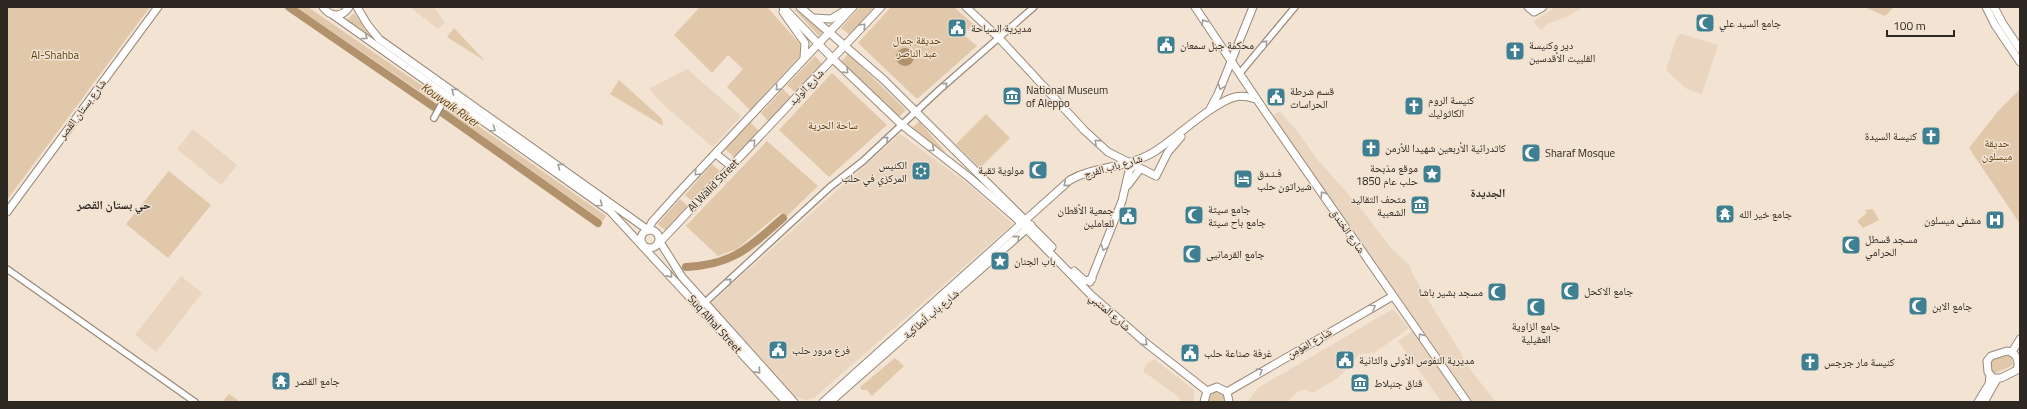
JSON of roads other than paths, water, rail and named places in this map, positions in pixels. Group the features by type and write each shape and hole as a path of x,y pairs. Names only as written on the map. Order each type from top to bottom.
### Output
{"main road":[{"name":"شارع بستان القصر","path":"7,212 158,7"},
{"name":"Suq Alhal Street","path":"323,7 444,99 610,211 794,402"},
{"path":"333,15 341,14 349,7"},
{"path":"357,7 367,24 379,39 648,230 656,232 660,236 660,242 652,249 644,246 641,238 643,233 648,230 652,222 853,7"},
{"path":"779,7 805,43 806,50 803,61"},
{"path":"783,7 833,59 902,125 1027,225 1078,276 1085,281 1092,279"},
{"name":"شارع المتنبي","path":"800,7 830,32 916,111 1027,225 1084,289 1146,343 1206,391"},
{"path":"813,18 836,18 849,7"},
{"path":"845,46 881,7"},
{"path":"966,7 999,38 1084,130 1108,152 1133,163 1140,169 1156,176 1168,152 1193,124"},
{"name":"شارع الخندق","path":"1195,7 1256,99 1468,402"},
{"name":"شارع باب الفرج","path":"1208,113 1218,94 1230,59 1253,7"},
{"path":"1531,9 1543,7"},
{"path":"1986,7 1995,25 2020,62"},
{"path":"1994,7 2003,24 2020,49"},
{"name":"شارع الوليد","path":"767,128 845,46"},
{"name":"شارع باب الفرج","path":"1027,225 1066,184 1075,177 1133,163 1171,141 1225,101 1236,97 1246,96 1256,99"},
{"name":"Al Walid Street","path":"660,242 767,128"},
{"path":"716,154 730,166"},
{"path":"1084,289 1092,279 1126,189 1129,171 1133,163"},
{"path":"1126,189 1140,169"},
{"name":"شارع باب أنطاكية","path":"822,402 1027,225"},
{"name":"شارع باب أنطاكية","path":"830,402 1027,225"},
{"name":"Suq Alhal Street","path":"660,242 676,269 702,305 786,402"},
{"name":"شارع المؤمن","path":"1227,392 1393,296"},
{"path":"2012,352 2020,339"},
{"path":"1978,402 1993,377 2013,374 2017,370 2019,364 2017,358 2012,352 2007,351 1988,358 1986,368 1993,377"},
{"path":"1984,402 1993,377"},
{"path":"1204,402 1206,391 1217,387 1227,392 1229,402"}],"street":[{"path":"702,305 830,187 863,161 916,111 1034,7"},
{"path":"1240,73 1295,7"},
{"path":"434,118 444,99"},
{"path":"7,269 195,402"}],"waterway":[{"name":"Kouwaik River","path":"289,7 598,223"},
{"name":"Kouwaik River","path":"686,267 716,263 740,253 761,238 783,218"}],"place":[{"name":"جامع السيد علي","path":"1705,23"},
{"name":"مديرية السياحة","path":"957,28"},
{"name":"محكمة جبل سمعان","path":"1166,45"},
{"name":"دير وكنيسة القلبيت الأقدسين","path":"1515,51"},
{"name":"National Museum of Aleppo","path":"1012,96"},
{"name":"قسم شرطة الحراسات","path":"1276,97"},
{"name":"كنيسة الروم الكاثوليك","path":"1414,106"},
{"name":"كنيسة السيدة","path":"1931,136"},
{"name":"كاتدرائية الأربعين شهيدا للأرمن","path":"1371,148"},
{"name":"Sharaf Mosque","path":"1531,153"},
{"name":"مولوية تقية","path":"1038,170"},
{"name":"الكنيس المركزي في حلب","path":"921,171"},
{"name":"موقع مذبحة حلب عام 1850","path":"1432,174"},
{"name":"فـنـدق شيراتون حلب","path":"1243,179"},
{"name":"متحف التقاليد الشعبية","path":"1420,205"},
{"name":"جامع خير الله","path":"1725,214"},
{"name":"جامع سيتة جامع باح سيتة","path":"1194,215"},
{"name":"جمعية الأقطان للعاملين","path":"1128,216"},
{"name":"مشفى ميسلون","path":"1995,220"},
{"name":"مسجد قسطل الحرامي","path":"1851,245"},
{"name":"جامع القرمانيى","path":"1192,254"},
{"name":"باب الجنان","path":"1000,261"},
{"name":"جامع الاكحل","path":"1570,291"},
{"name":"مسجد بشير باشا","path":"1497,292"},
{"name":"جامع الابن","path":"1918,306"},
{"name":"جامع الزاوية العقيلية","path":"1536,307"},
{"name":"فرع مرور حلب","path":"778,350"},
{"name":"غرفة صناعة حلب","path":"1190,353"},
{"name":"مديرية النفوس الأولى والثانية","path":"1345,360"},
{"name":"كنيسة مار جرجس","path":"1810,362"},
{"name":"جامع القصر","path":"281,381"},
{"name":"قناق جنبلاط","path":"1360,383"}],"district":[{"name":"الجديدة","path":"1488,193"},
{"name":"حي بستان القصر","path":"114,205"}],"park label":[{"name":"حديقة جمال عبد الناصر","path":"917,46"},
{"name":"Al-Shahba","path":"55,55"},
{"name":"ساحة الحرية","path":"833,125"},
{"name":"حديقة ميسلون","path":"1997,149"}]}
